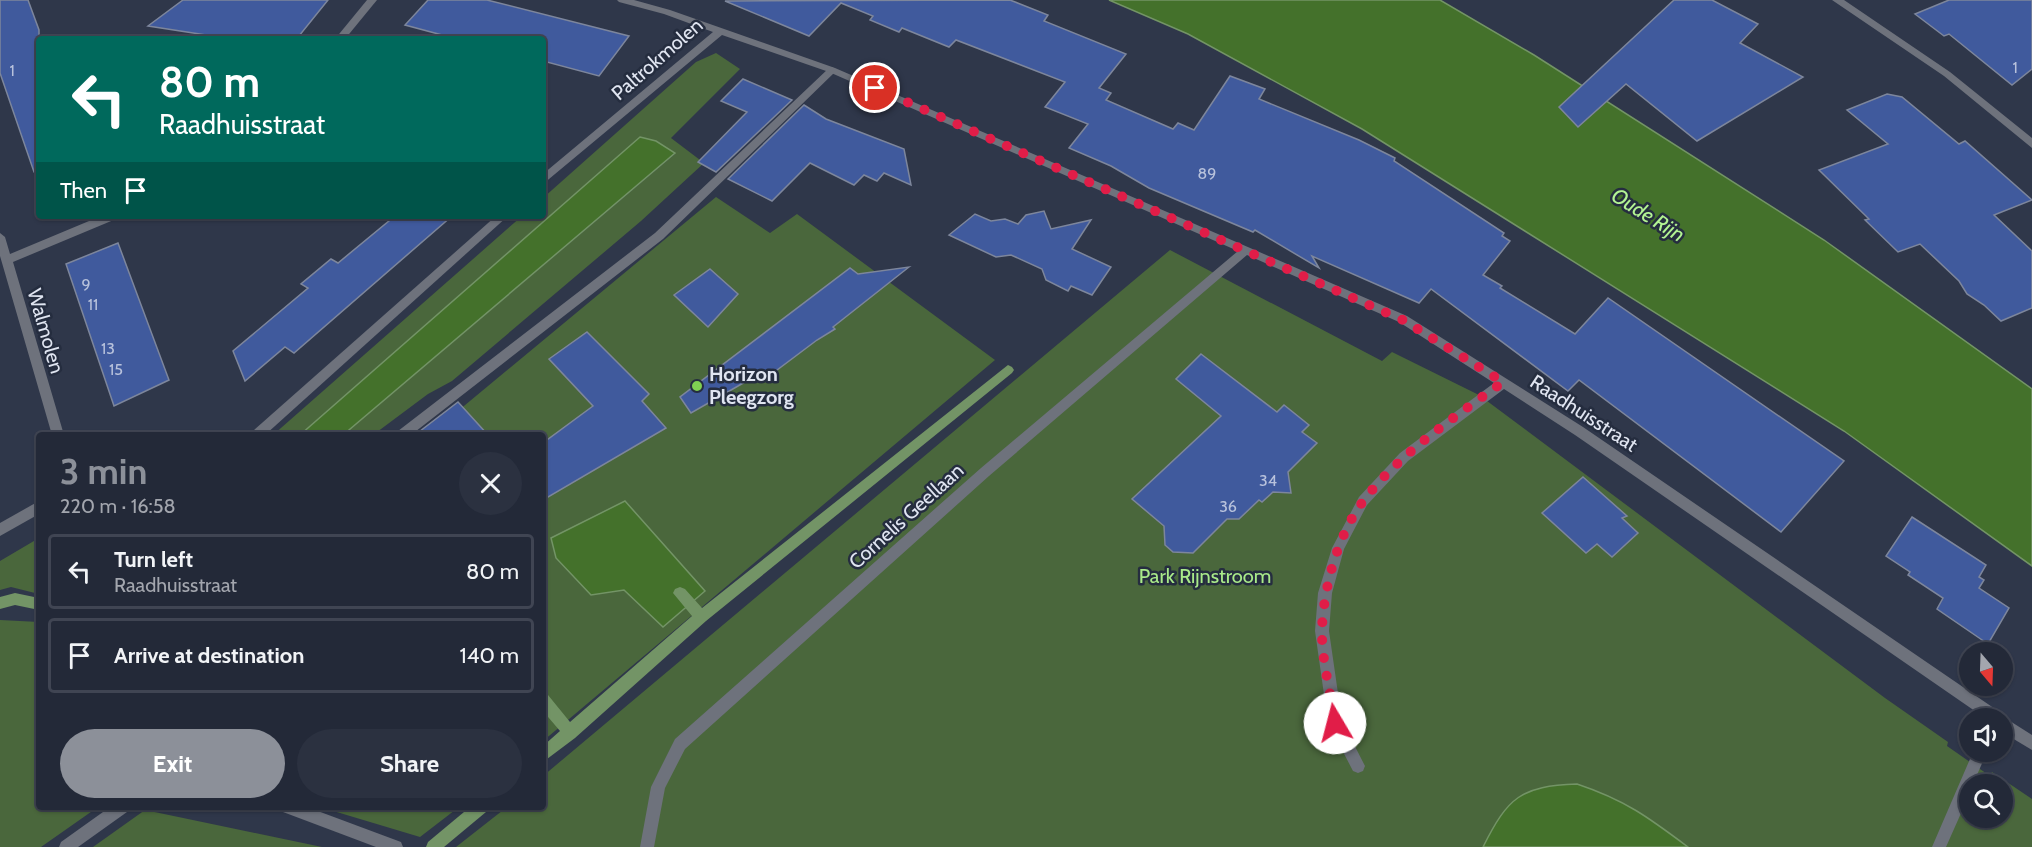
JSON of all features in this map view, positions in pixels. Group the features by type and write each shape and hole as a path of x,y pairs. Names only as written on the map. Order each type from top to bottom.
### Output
{"street":[{"path":"342,36 372,0"},
{"name":"Paltrokmolen","path":"622,0 667,12 720,31"},
{"path":"1837,0 1947,74 2031,142"},
{"name":"Paltrokmolen","path":"546,177 720,31"},
{"name":"Raadhuisstraat","path":"720,31 832,70 1403,320 1579,431 1981,708"},
{"path":"406,432 659,236 832,70"},
{"path":"7,260 105,219"},
{"path":"260,432 499,219"},
{"name":"Walmolen","path":"0,237 57,432"},
{"name":"Cornelis Geellaan","path":"647,847 658,787 680,744 985,472 1245,251"},
{"path":"1358,766 1335,723 1322,631 1325,593 1338,548 1363,501 1404,457 1503,382"},
{"path":"0,530 36,509"},
{"path":"2013,730 2032,743"},
{"path":"1939,847 1976,762"},
{"path":"66,847 118,810"},
{"path":"296,810 396,847"}],"green space":[{"path":"716,53 740,69 671,138 704,163 641,221 452,381 428,394 377,432 347,432 675,154 640,137 303,432 276,432 519,219 546,219 546,195 696,62"},
{"path":"716,197 770,233 797,214 995,360 546,738 546,432 433,432"},
{"name":"Park Rijnstroom","path":"1170,250 1382,361 1392,352 1479,395 1885,698 1948,742 1947,746 1959,754 1959,762 1970,762 1987,774 1959,774 1959,828 2013,828 2013,786 2032,799 2032,847 456,847 503,810 546,810 546,773"},
{"path":"36,540 36,593 11,587 0,590 0,561"},
{"path":"0,620 36,622 36,810 94,810 41,847 0,847"},
{"path":"145,810 322,847 93,847"},
{"path":"330,810 455,810 420,837"}],"water":[{"name":"Oude Rijn","path":"1109,0 1440,0 1534,55 1824,240 2032,389 2032,566 1844,431 1362,129 1188,34"},
{"path":"640,137 656,141 675,153 347,432 303,432"},
{"path":"625,501 705,591 663,627 624,590 591,595 556,558 551,538"},
{"path":"1577,784 1609,796 1636,810 1688,847 1483,847 1500,816 1518,798 1542,788"}],"building":[{"path":"0,0 28,0 39,30 39,36 36,36 36,172 34,172 0,73"},
{"path":"183,0 328,0 299,36 213,36 148,26"},
{"path":"428,0 487,0 629,36 599,76 546,62 546,36 446,36 405,25"},
{"path":"1010,0 1048,15 1044,21 1126,54 1099,88 1111,93 1106,100 1173,129 1178,123 1194,130 1230,76 1265,89 1259,99 1359,140 1395,158 1394,161 1504,233 1502,236 1510,241 1483,275 1502,286 1500,288 1575,334 1608,298 1844,461 1781,532 1579,380 1568,391 1431,289 1419,303 1312,256 1319,268 1255,230 1253,232 1149,188 1111,166 1069,148 1088,124 1045,107 1065,82 956,40 949,47 902,28 899,32 870,20 873,16 841,3 809,36 725,1"},
{"path":"1674,0 1712,0 1758,24 1740,43 1803,77 1697,141 1626,84 1578,127 1559,107"},
{"path":"1949,0 2032,0 2032,69 2012,85 1949,34 1944,36 1915,14"},
{"path":"743,79 792,100 716,172 698,162 747,112 721,101"},
{"path":"1887,94 1902,97 1959,144 1965,141 2032,200 1994,215 2032,251 2032,308 2001,321 1984,305 1967,294 1959,281 1920,244 1898,252 1865,220 1869,219 1819,170 1888,144 1847,110"},
{"path":"804,105 826,119 904,149 911,185 884,173 877,181 864,175 854,185 810,163 772,201 728,179"},
{"path":"1044,211 1051,229 1091,220 1072,249 1111,267 1092,295 1071,286 1068,291 1046,280 1042,269 1011,255 996,257 949,235 975,214 991,221 1005,219 1018,224 1026,215"},
{"path":"391,219 449,219 294,353 285,347 245,381 233,351 308,288 301,284 331,259 338,263"},
{"path":"118,243 169,380 114,406 66,264"},
{"path":"909,267 833,327 835,329 765,379 759,374 691,413 680,397 850,268 858,274"},
{"path":"710,269 738,294 708,327 674,295"},
{"path":"587,332 649,394 642,401 666,428 546,498 546,441 593,406 549,359"},
{"path":"1201,354 1277,412 1284,405 1309,425 1302,432 1317,443 1288,472 1291,493 1273,492 1262,502 1259,500 1239,519 1227,519 1193,553 1173,552 1165,545 1164,526 1132,499 1221,416 1176,379"},
{"path":"458,402 485,432 419,432"},
{"path":"1583,477 1627,516 1622,518 1638,533 1612,557 1597,544 1586,553 1542,513"},
{"path":"1912,517 1986,565 1979,577 1984,580 1979,588 2009,608 1989,642 1985,642 1937,609 1943,598 1908,575 1910,572 1886,556"}],"waterway":[{"path":"701,617 1008,370"},
{"path":"680,593 701,617"},
{"path":"0,603 15,599 36,603"},
{"path":"569,732 701,617"},
{"path":"546,704 569,732"},
{"path":"546,752 569,732"},
{"path":"433,847 477,810"}],"place":[{"name":"Horizon Pleegzorg","path":"697,386"}],"route":[{"path":"875,88 1403,320 1503,382 1404,457 1363,501 1338,548 1325,593 1322,631 1335,723"}]}
